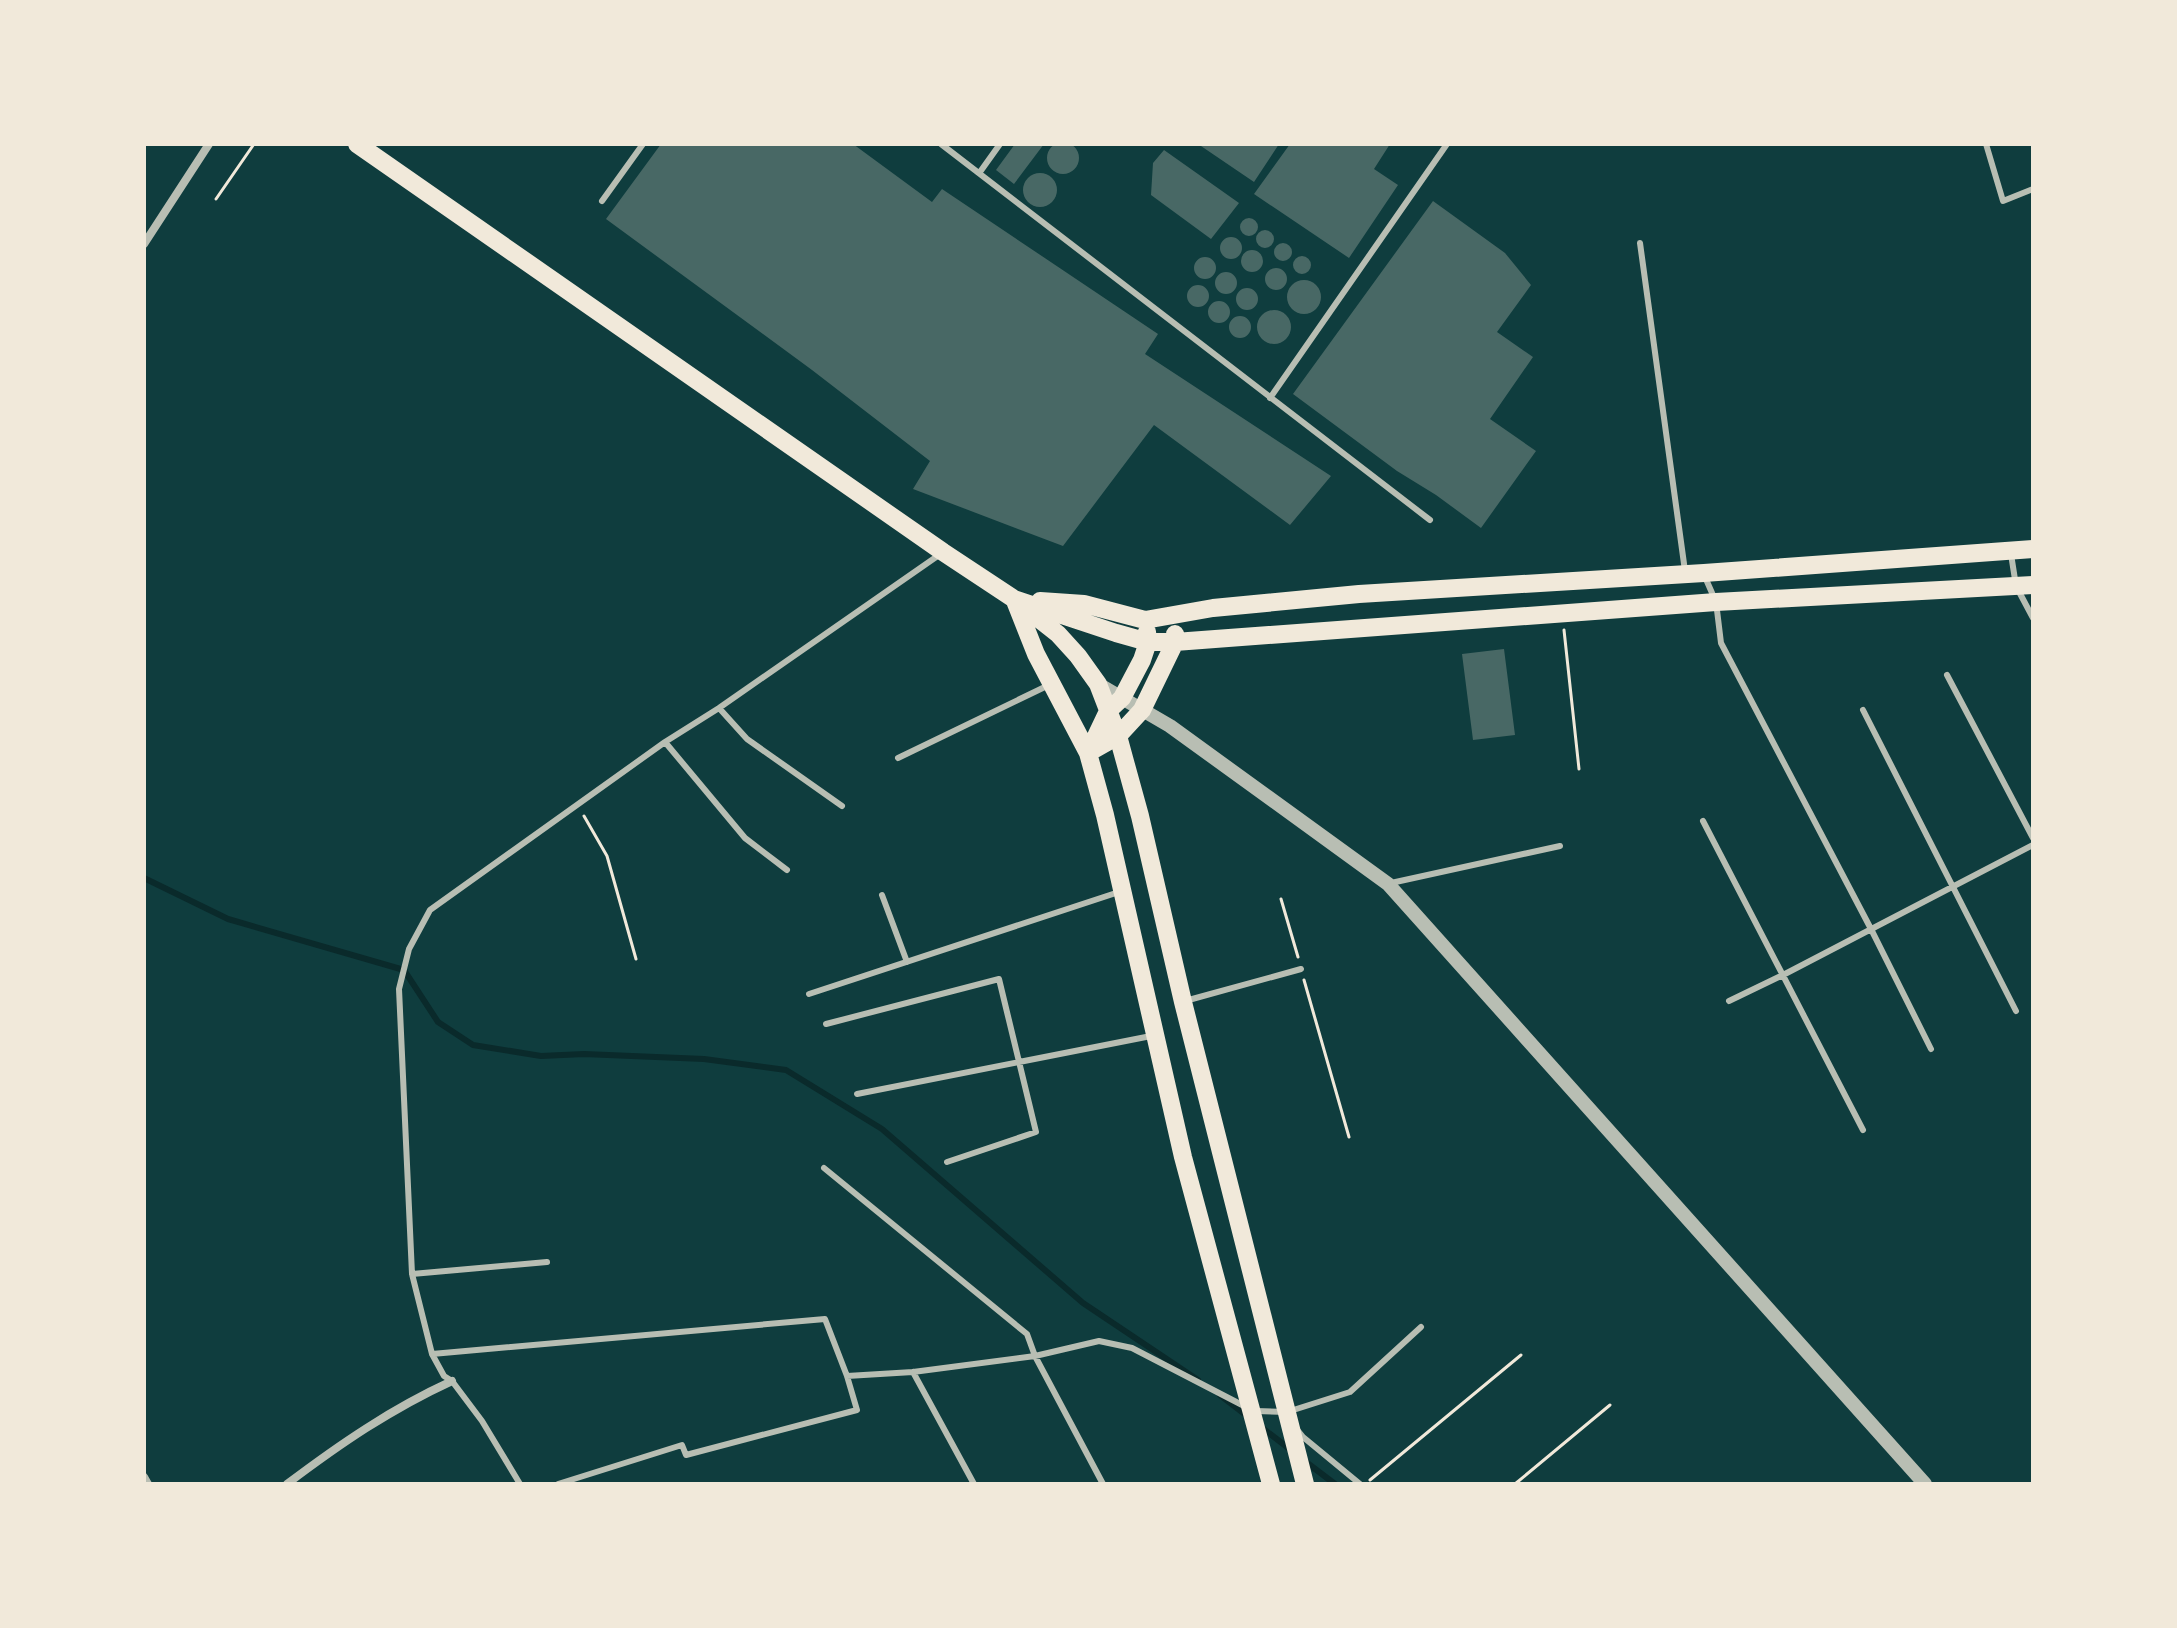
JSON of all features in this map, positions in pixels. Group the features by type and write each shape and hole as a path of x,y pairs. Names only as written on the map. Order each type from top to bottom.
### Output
{"main road":[{"path":"357,144 1014,599 1058,634 1115,704 1118,736 1305,1484"},
{"path":"1014,599 1084,604 1145,620 1213,608 1359,594 1695,574 2033,549"},
{"path":"1014,599 1148,642 1175,642 1716,602 2024,585"},
{"path":"1014,599 1036,654 1088,753 1183,1157 1271,1484"},
{"path":"1088,753 1118,736 1142,710 1175,642 1173,616"},
{"path":"1088,753 1142,660 1148,642 1145,620"}],"street":[{"path":"144,244 209,144"},
{"path":"1115,704 1142,710 1170,726 1388,884 1925,1484"},
{"path":"287,1484 334,1449 409,1401 452,1381"},
{"path":"144,1477 148,1484"}],"lane":[{"path":"602,201 643,144"},
{"path":"941,144 1430,520"},
{"path":"980,172 1000,144"},
{"path":"1270,398 1447,144"},
{"path":"1986,144 2003,201 2033,189"},
{"path":"1640,243 1695,574 1716,602 1721,643 1931,1049"},
{"path":"2011,550 2033,618"},
{"path":"520,1484 482,1421 452,1381 444,1376 432,1354 412,1274 399,989 409,949 430,910 665,742 943,552"},
{"path":"1947,675 2033,838"},
{"path":"898,758 1052,684"},
{"path":"719,708 747,739 842,806"},
{"path":"1863,710 2016,1011"},
{"path":"665,742 745,838 787,870"},
{"path":"1703,821 1863,1130"},
{"path":"1729,1001 2033,845"},
{"path":"1388,884 1560,846"},
{"path":"809,994 1122,891"},
{"path":"882,895 907,962"},
{"path":"1183,1002 1301,969"},
{"path":"826,1024 999,979 1036,1132 947,1162"},
{"path":"857,1094 1156,1035"},
{"path":"824,1168 1027,1334 1035,1356 1103,1484"},
{"path":"412,1274 547,1262"},
{"path":"432,1354 825,1319 857,1410 686,1455 682,1445 558,1484"},
{"path":"847,1376 913,1372 1035,1356 1099,1341 1132,1348 1253,1411 1287,1412 1350,1392 1421,1327"},
{"path":"913,1372 974,1484"},
{"path":"1287,1412 1303,1437 1363,1484"}],"path":[{"path":"216,199 254,144"},
{"path":"1563,613 1579,769"},
{"path":"578,805 607,856 636,959"},
{"path":"1281,899 1349,1137"},
{"path":"1363,1484 1521,1355"},
{"path":"1515,1484 1610,1405"}],"building":[{"path":"1063,142 1074,147 1079,158 1074,169 1063,174 1052,169 1047,158 1052,147"},
{"path":"661,144 853,144 932,202 942,189 1158,334 1145,354 1331,476 1290,525 1154,425 1063,546 913,489 930,461 606,219"},
{"path":"1015,144 1044,144 1014,184 996,170"},
{"path":"1198,144 1279,144 1254,182"},
{"path":"1290,144 1390,144 1374,169 1398,185 1349,258 1254,194"},
{"path":"1164,150 1239,203 1211,239 1151,195 1153,163"},
{"path":"1040,173 1052,178 1057,190 1052,202 1040,207 1028,202 1023,190 1028,178"},
{"path":"1433,201 1505,253 1531,285 1497,332 1533,357 1490,419 1536,451 1481,528 1293,394"},
{"path":"1245,218 1253,218 1258,227 1256,234 1245,236 1240,231 1240,223"},
{"path":"1261,230 1269,230 1274,239 1272,246 1261,248 1256,243 1256,235"},
{"path":"1231,237 1239,240 1242,248 1239,256 1231,259 1223,256 1220,248 1223,240"},
{"path":"1279,243 1287,243 1292,252 1290,259 1279,261 1274,256 1274,248"},
{"path":"1252,250 1260,253 1263,261 1260,269 1252,272 1244,269 1241,261 1244,253"},
{"path":"1298,256 1306,256 1311,265 1309,272 1298,274 1293,269 1293,261"},
{"path":"1205,257 1213,260 1216,268 1213,276 1205,279 1197,276 1194,268 1197,260"},
{"path":"1276,268 1284,271 1287,279 1284,287 1276,290 1268,287 1265,279 1268,271"},
{"path":"1226,272 1234,275 1237,283 1234,291 1226,294 1218,291 1215,283 1218,275"},
{"path":"1304,280 1316,285 1321,297 1316,309 1304,314 1292,309 1287,297 1292,285"},
{"path":"1198,285 1206,288 1209,296 1206,304 1198,307 1190,304 1187,296 1190,288"},
{"path":"1247,288 1255,291 1258,299 1255,307 1247,310 1239,307 1236,299 1239,291"},
{"path":"1219,301 1227,304 1230,312 1227,320 1219,323 1211,320 1208,312 1211,304"},
{"path":"1274,310 1286,315 1291,327 1286,339 1274,344 1262,339 1257,327 1262,315"},
{"path":"1240,316 1248,319 1251,327 1248,335 1240,338 1232,335 1229,327 1232,319"},
{"path":"1504,649 1515,735 1473,740 1462,654"}],"waterway":[{"path":"144,878 228,919 404,970 438,1022 473,1045 541,1056 584,1054 704,1059 786,1070 882,1129 1083,1303 1198,1380"},
{"path":"1220,1395 1246,1415"},
{"path":"1261,1427 1291,1450"},
{"path":"1306,1462 1335,1484"}]}
